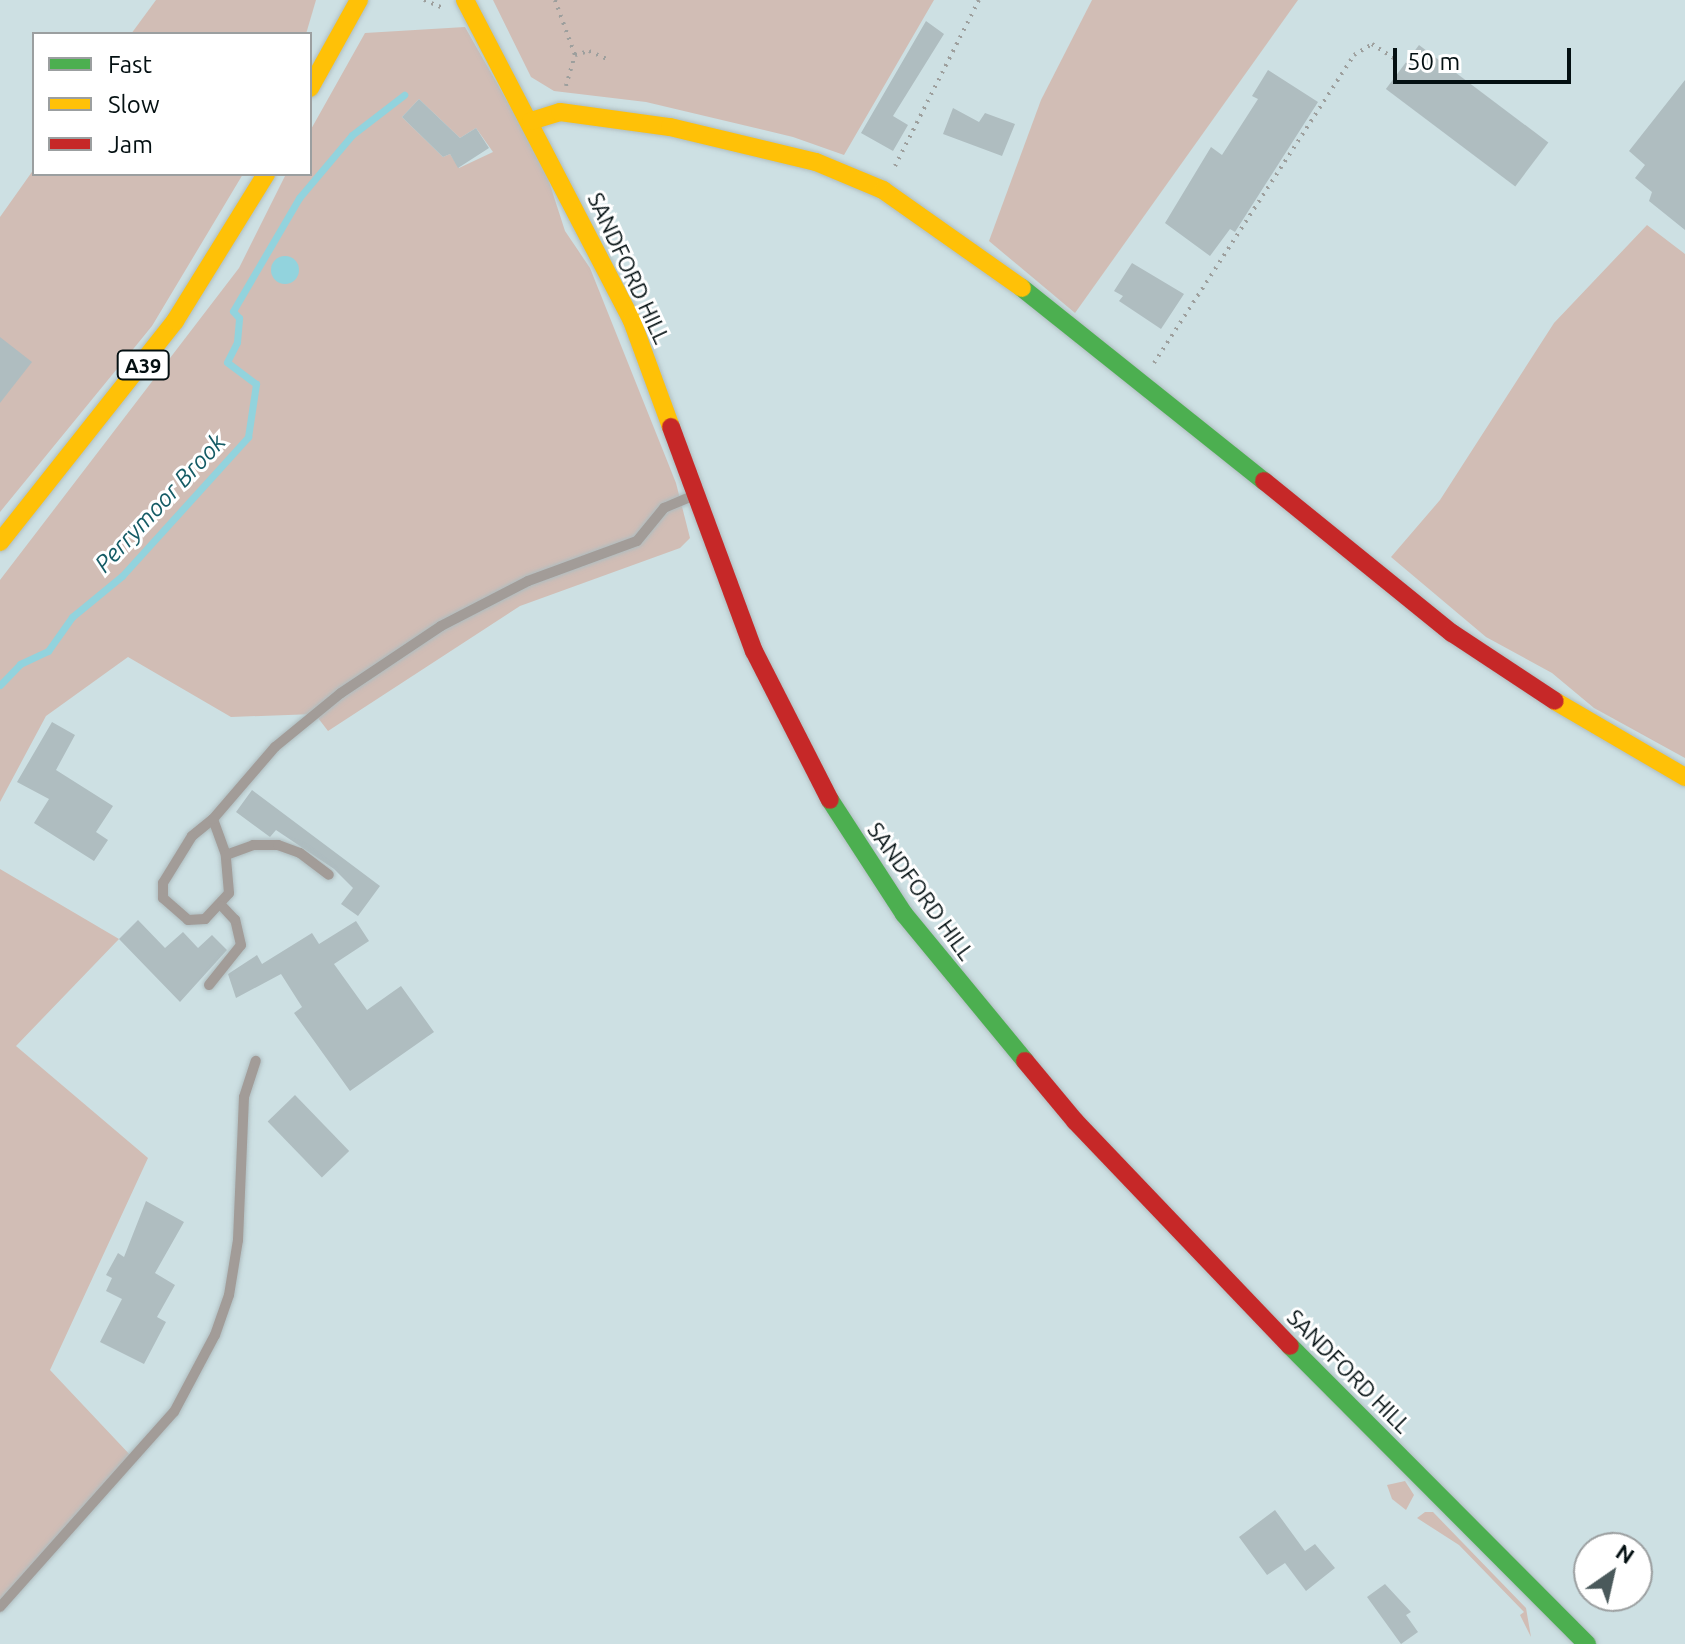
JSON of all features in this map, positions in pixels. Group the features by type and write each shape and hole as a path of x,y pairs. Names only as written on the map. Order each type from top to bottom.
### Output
{"main road":[{"path":"343,26 346,0"},
{"path":"312,84 359,0"},
{"name":"SANDFORD HILL","path":"465,0 531,121 632,321 754,651 809,764 860,853 904,914 1075,1121 1240,1296 1587,1644"},
{"path":"531,121 560,112 670,127 765,148 848,173 883,190 969,247 1142,381 1452,633 1553,700 1685,777"},
{"name":"A39","path":"0,542 175,321 265,176"}],"lane":[{"path":"213,819 226,855 229,893 222,906 205,919 188,920 163,898 163,883 176,859 275,747 366,677 441,626 528,581 637,541 664,508 694,495"},
{"path":"226,855 253,845 278,845 300,853 329,875"},
{"path":"209,985 241,945 235,920 222,906"},
{"path":"0,1607 174,1412 215,1335 229,1295 238,1240 244,1097 256,1061"}],"path":[{"path":"555,0 575,55 560,112"},
{"path":"883,190 979,0"},
{"path":"1142,381 1354,55 1372,44 1398,61"},
{"path":"575,55 589,51 607,59"}],"shaded area":[{"path":"156,0 316,0 307,32 132,32"},
{"path":"493,0 934,0 844,155 793,137 646,102 554,91 531,77"},
{"path":"1092,0 1298,0 1075,313 989,241 1041,100"},
{"path":"465,27 544,166 565,231 590,268 676,483 690,538 680,548 520,606 328,731 315,714 231,717 128,657 46,716 0,802 0,580 239,268 285,176 312,176 312,127 365,33","holes":["419,99 460,138 476,128 493,152 459,168 450,154 443,157 402,117"]},
{"path":"32,172 32,176 242,176 152,326 0,512 0,217"},
{"path":"1647,225 1685,254 1685,758 1594,708 1552,673 1486,637 1391,557 1440,500 1554,323"},
{"path":"0,869 119,939 16,1046 148,1158 50,1370 132,1457 0,1607"},
{"path":"1405,1481 1414,1495 1406,1510 1392,1499 1387,1485"},
{"path":"1425,1512 1433,1512 1526,1608 1531,1637 1520,1615 1524,1612 1459,1545 1417,1518"}],"water":[{"path":"285,256 295,260 299,270 295,280 285,284 275,280 271,270 275,260"}],"building":[{"path":"926,21 944,34 893,116 908,125 893,151 861,133"},
{"path":"1419,45 1548,142 1515,186 1386,89"},
{"path":"1268,70 1318,102 1235,232 1230,229 1210,256 1165,223 1211,147 1222,155 1258,99 1252,96"},
{"path":"1685,80 1685,230 1649,201 1652,192 1635,178 1645,165 1629,151"},
{"path":"419,99 460,138 476,128 489,148 458,168 450,154 443,157 402,117"},
{"path":"953,108 979,122 985,113 1015,124 1002,156 943,134"},
{"path":"1132,263 1184,294 1161,329 1119,301 1123,296 1114,291"},
{"path":"0,337 32,362 0,403"},
{"path":"52,722 75,735 56,770 113,806 96,832 108,840 94,861 34,823 49,799 17,782"},
{"path":"252,790 380,886 358,916 341,904 353,888 334,869 276,830 270,837 236,812"},
{"path":"138,920 165,948 183,932 198,948 212,935 227,950 180,1002 119,939"},
{"path":"356,921 369,941 334,964 367,1010 401,986 434,1032 350,1091 294,1013 302,1007 281,974 236,998 228,974 257,955 262,964 312,933 319,944"},
{"path":"295,1095 349,1151 322,1178 268,1121"},
{"path":"146,1201 184,1222 155,1273 175,1285 157,1317 166,1322 144,1364 100,1342 122,1299 106,1291 112,1278 106,1275 118,1253 124,1257"},
{"path":"1275,1510 1305,1551 1315,1544 1335,1568 1306,1591 1285,1563 1267,1575 1239,1537"},
{"path":"1385,1584 1411,1612 1406,1615 1418,1632 1401,1644 1367,1597"}],"waterway":[{"name":"Perrymoor Brook","path":"0,685 20,664 48,651 72,617 122,576 248,437 256,384 227,362 237,342 239,318 233,311 299,198 352,135 404,95"}],"traffic: fast":[{"path":"1022,288 1264,481"},
{"path":"830,800 904,914 1025,1061"},
{"path":"1290,1346 1587,1644"}],"traffic: slow":[{"path":"312,84 359,0"},
{"path":"465,0 632,321 671,427"},
{"path":"531,121 560,112 670,127 816,162 883,190 1022,288"},
{"path":"0,542 175,321 265,176"},
{"path":"1555,701 1685,777"}],"traffic: jam":[{"path":"671,427 754,651 830,800"},
{"path":"1264,481 1452,633 1555,701"},
{"path":"1025,1061 1075,1121 1290,1346"}]}
